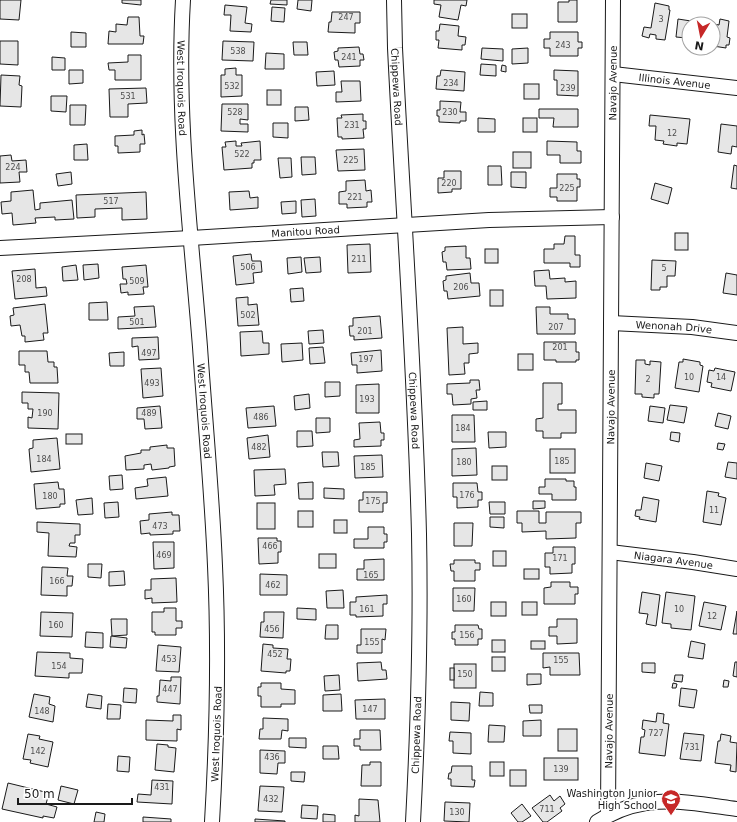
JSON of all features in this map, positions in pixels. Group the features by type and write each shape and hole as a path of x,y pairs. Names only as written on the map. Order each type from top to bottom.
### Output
{"street":[{"name":"West Iroquois Road","path":"183,0 181,67 182,111 212,498 215,566 217,706 212,822"},
{"name":"Chippewa Road","path":"394,0 419,536 419,667 413,822"},
{"name":"Navajo Avenue","path":"602,818 610,552 613,0"},
{"name":"Illinois Avenue","path":"613,74 737,88"},
{"name":"Manitou Road","path":"0,248 499,219 612,217"},
{"name":"Wenonah Drive","path":"611,323 686,326 737,333"},
{"name":"Niagara Avenue","path":"610,552 737,569"},
{"path":"602,818 634,805 662,801 688,802 737,809"}],"building":[{"path":"0,0 21,0 19,20 0,19"},
{"path":"122,0 141,0 141,5 122,3"},
{"path":"271,0 287,0 287,5 270,4"},
{"path":"298,0 312,0 311,11 297,9"},
{"path":"434,0 467,0 466,6 461,5 458,20 439,17 441,5 434,4"},
{"path":"569,0 577,0 577,22 558,22 558,2 569,2"},
{"path":"655,3 669,6 670,10 665,40 656,39 656,35 650,34 649,38 642,36 644,27 651,28"},
{"path":"225,5 247,7 245,23 252,24 251,32 230,31 231,15 224,15"},
{"path":"272,7 285,8 284,22 271,21"},
{"path":"332,12 360,12 360,23 355,23 355,33 328,32"},
{"path":"512,14 527,14 527,28 512,28"},
{"path":"128,17 139,17 140,36 144,36 143,44 108,44 109,31 116,32 116,24 127,25"},
{"path":"678,19 681,19 681,37 676,37"},
{"path":"721,19 729,21 727,37 730,38 729,45 726,45 726,48 721,47"},
{"path":"440,24 459,26 458,36 466,37 465,45 462,45 462,50 438,48 439,40 436,40 436,31 439,31"},
{"path":"71,32 86,33 86,47 71,47"},
{"path":"550,32 578,32 578,42 582,42 582,48 578,48 578,56 550,56 550,48 544,48 544,39 550,39"},
{"path":"0,41 18,41 18,65 0,64"},
{"path":"223,41 254,42 253,61 222,60"},
{"path":"293,42 307,42 308,55 294,55"},
{"path":"359,47 360,54 363,54 364,60 360,60 360,66 339,67 338,60 335,60 334,52 338,51 338,48"},
{"path":"482,48 503,49 503,61 481,59"},
{"path":"528,48 528,63 512,64 512,49"},
{"path":"266,53 284,54 284,69 265,69"},
{"path":"128,55 141,55 141,80 115,80 115,70 109,70 108,63 128,62"},
{"path":"52,57 65,58 65,70 52,70"},
{"path":"481,64 496,65 496,76 480,75"},
{"path":"502,65 506,66 506,72 501,71"},
{"path":"236,68 236,75 242,75 242,96 221,97 221,75 225,75 225,69"},
{"path":"69,70 83,70 83,83 69,84"},
{"path":"441,70 465,72 464,91 436,89 437,76 440,76"},
{"path":"554,70 578,71 578,96 557,95 557,80 554,80"},
{"path":"334,71 335,85 317,86 316,72"},
{"path":"1,75 20,76 19,85 22,86 21,107 0,106"},
{"path":"341,81 360,81 361,101 336,102 336,92 342,92"},
{"path":"524,84 539,84 539,99 524,99"},
{"path":"146,88 147,103 128,104 128,117 110,117 109,89"},
{"path":"267,90 281,90 281,105 267,105"},
{"path":"51,96 67,96 66,112 51,111"},
{"path":"440,101 461,102 460,112 466,112 466,121 460,121 460,123 439,122 437,110 440,110"},
{"path":"222,104 248,104 248,120 240,119 240,124 248,124 248,132 221,131"},
{"path":"70,105 86,105 85,125 70,125"},
{"path":"295,107 308,107 309,120 295,121"},
{"path":"539,109 578,109 578,127 553,127 554,118 539,118"},
{"path":"363,114 363,121 366,121 366,129 363,129 364,138 342,139 342,137 338,137 337,118 342,118 341,115"},
{"path":"650,115 690,119 687,144 677,143 677,146 663,144 664,141 655,140 656,126 649,126"},
{"path":"478,118 495,119 495,132 478,132"},
{"path":"523,118 537,118 537,132 523,132"},
{"path":"273,123 288,123 288,138 273,137"},
{"path":"721,124 737,126 737,147 732,146 731,154 718,152"},
{"path":"142,130 145,144 140,144 140,152 118,153 118,146 115,146 115,136 134,135 134,131"},
{"path":"236,141 236,146 242,146 241,143 260,141 261,160 254,160 254,163 252,163 252,168 224,170 222,147 226,147 225,142"},
{"path":"547,141 577,142 577,151 581,151 581,163 560,163 560,155 547,155"},
{"path":"87,144 88,160 74,160 74,145"},
{"path":"364,149 365,170 338,171 336,150"},
{"path":"513,152 531,152 531,168 513,168"},
{"path":"11,155 12,161 26,160 27,172 19,172 20,182 0,183 0,156"},
{"path":"301,157 315,157 316,174 302,175"},
{"path":"278,158 291,158 292,177 280,178"},
{"path":"734,165 737,166 737,189 731,188"},
{"path":"488,166 501,166 502,185 488,185"},
{"path":"444,171 461,171 461,189 452,189 452,192 438,193 438,178 444,178"},
{"path":"71,172 72,184 58,186 56,174"},
{"path":"511,172 526,172 526,188 511,187"},
{"path":"557,174 577,174 577,179 580,179 580,187 577,187 577,201 557,201 557,197 550,197 550,188 557,188"},
{"path":"365,180 366,191 371,190 372,202 367,202 367,207 347,208 347,204 339,204 339,192 346,191 346,181"},
{"path":"655,183 672,188 668,204 651,199"},
{"path":"33,190 35,210 40,209 40,203 72,200 74,219 55,220 55,217 35,218 36,223 13,225 12,213 2,214 1,202 11,201 11,192"},
{"path":"249,191 250,198 258,197 258,208 230,210 229,192"},
{"path":"146,192 147,219 122,220 122,208 95,209 95,217 77,218 76,195"},
{"path":"315,199 316,216 302,217 301,200"},
{"path":"296,201 296,213 282,214 281,202"},
{"path":"675,233 688,233 688,250 675,250"},
{"path":"565,236 575,236 575,255 580,255 580,267 570,267 570,263 544,263 544,249 554,249 554,244 564,244"},
{"path":"370,244 371,272 348,273 347,245"},
{"path":"466,246 466,258 470,258 471,269 447,270 446,262 443,262 442,252 445,251 445,247"},
{"path":"485,249 498,249 498,263 485,263"},
{"path":"251,254 252,261 261,261 262,272 253,273 254,283 236,285 233,256"},
{"path":"301,257 302,272 288,274 287,258"},
{"path":"320,257 321,272 306,273 304,258"},
{"path":"652,260 676,261 675,276 667,276 667,287 660,287 660,290 651,290"},
{"path":"98,264 99,278 84,280 83,265"},
{"path":"76,265 78,280 63,281 62,267"},
{"path":"146,265 148,287 143,287 144,294 128,295 128,292 121,293 120,284 127,284 126,279 123,279 122,267"},
{"path":"35,269 36,288 46,287 47,296 15,299 12,271"},
{"path":"549,270 550,279 565,278 565,282 576,281 576,298 547,299 546,286 535,286 534,271"},
{"path":"470,273 471,283 479,283 480,296 448,299 447,291 444,291 443,281 446,280 446,276"},
{"path":"726,273 737,275 737,295 723,293"},
{"path":"303,288 304,301 291,302 290,289"},
{"path":"490,290 503,290 503,306 490,306"},
{"path":"248,297 248,305 257,304 259,325 238,326 236,298"},
{"path":"107,302 108,320 89,320 89,303"},
{"path":"45,304 48,333 43,333 44,340 25,342 25,336 22,336 20,325 11,326 10,316 14,315 13,308"},
{"path":"154,306 156,327 118,329 118,317 135,316 134,307"},
{"path":"536,307 550,307 550,314 568,314 568,319 575,319 575,334 537,334"},
{"path":"380,316 382,338 354,340 354,336 350,336 349,326 353,326 353,318"},
{"path":"463,327 463,344 478,343 478,353 469,354 469,363 464,363 465,374 449,375 447,328"},
{"path":"323,330 324,343 309,344 308,331"},
{"path":"262,331 263,343 269,343 269,354 241,356 240,332"},
{"path":"158,337 159,359 139,360 138,346 132,347 132,338"},
{"path":"544,342 576,342 576,352 579,352 579,360 576,360 576,362 556,362 556,360 544,360"},
{"path":"302,343 303,360 282,362 281,344"},
{"path":"323,347 325,363 310,364 309,348"},
{"path":"381,350 382,371 357,373 357,365 352,365 351,353"},
{"path":"19,351 47,351 48,362 54,362 54,367 57,367 58,383 30,383 29,372 25,372 25,365 19,365"},
{"path":"124,352 124,366 110,366 109,353"},
{"path":"518,354 533,354 533,370 518,370"},
{"path":"683,359 700,362 700,365 703,366 699,392 675,388 679,362 683,362"},
{"path":"636,360 645,360 645,364 650,365 650,361 661,362 659,394 654,394 654,398 642,397 642,394 635,394"},
{"path":"161,368 163,396 143,398 141,369"},
{"path":"715,368 735,372 731,391 711,387 712,383 707,382 709,370 714,371"},
{"path":"470,380 479,380 480,390 476,390 477,398 471,399 471,404 453,405 452,394 447,394 447,384 470,383"},
{"path":"325,382 340,382 340,396 325,397"},
{"path":"543,383 562,383 562,404 558,404 558,410 576,410 576,433 561,433 561,438 543,438 543,431 536,431 536,419 543,418"},
{"path":"379,384 379,413 356,413 356,385"},
{"path":"22,392 59,393 58,429 28,428 28,417 32,418 33,409 28,409 28,403 22,403"},
{"path":"309,394 310,408 295,410 294,396"},
{"path":"487,401 487,410 473,410 473,402"},
{"path":"670,405 687,407 684,423 667,420"},
{"path":"160,406 162,428 145,429 144,419 137,419 137,408"},
{"path":"274,406 276,426 248,428 246,408"},
{"path":"650,406 665,408 663,423 648,421"},
{"path":"718,413 731,416 728,429 715,426"},
{"path":"452,415 474,415 475,442 452,442"},
{"path":"316,418 330,418 330,432 316,433"},
{"path":"380,422 381,433 384,433 384,440 381,440 381,446 354,447 354,440 360,439 359,423"},
{"path":"297,431 312,431 313,446 297,447"},
{"path":"488,432 506,432 506,447 489,448"},
{"path":"671,432 680,433 679,442 670,440"},
{"path":"66,434 82,434 82,444 66,444"},
{"path":"268,435 270,457 249,459 247,438"},
{"path":"57,438 60,469 31,472 29,449 33,448 33,440"},
{"path":"718,443 725,444 723,450 717,449"},
{"path":"167,445 167,448 174,448 175,466 152,470 151,464 144,465 144,469 126,470 125,456 141,453 141,450 150,450 150,447"},
{"path":"476,448 477,475 452,476 452,449"},
{"path":"550,449 575,449 575,473 550,473"},
{"path":"322,452 338,452 339,466 323,467"},
{"path":"382,455 383,477 355,478 354,456"},
{"path":"728,462 737,463 737,479 725,477"},
{"path":"646,463 662,466 659,481 644,478"},
{"path":"492,466 507,466 507,480 492,480"},
{"path":"285,469 286,484 274,485 275,495 255,496 254,470"},
{"path":"122,475 123,489 110,490 109,476"},
{"path":"166,477 168,496 136,499 135,488 148,486 147,479"},
{"path":"545,479 566,479 566,481 574,481 574,487 576,487 576,500 552,500 552,494 539,494 539,487 545,487"},
{"path":"58,482 59,489 64,489 65,504 60,504 60,507 36,509 34,484"},
{"path":"313,482 313,499 299,499 298,483"},
{"path":"453,483 477,483 478,492 482,492 482,500 478,500 478,507 457,508 457,497 453,497"},
{"path":"324,488 344,489 344,499 324,498"},
{"path":"707,491 719,493 718,496 726,498 721,525 703,522"},
{"path":"363,492 387,492 387,503 383,503 383,512 359,512 359,500 363,500"},
{"path":"643,497 659,500 656,522 639,519 640,517 635,516 636,510 641,510"},
{"path":"92,498 93,514 78,515 76,500"},
{"path":"533,501 545,501 545,508 533,509"},
{"path":"118,502 119,517 105,518 104,503"},
{"path":"489,502 505,502 505,514 490,514"},
{"path":"257,503 275,503 275,529 257,529"},
{"path":"298,511 313,511 313,527 298,527"},
{"path":"517,511 539,511 539,523 546,523 546,512 581,512 581,523 576,523 576,538 546,539 546,531 522,532 522,523 517,523"},
{"path":"172,512 172,515 179,515 180,531 173,531 173,534 141,534 140,521 149,520 149,514"},
{"path":"490,517 504,517 504,528 490,527"},
{"path":"334,520 347,520 347,533 334,533"},
{"path":"37,522 80,524 80,535 75,535 75,543 70,543 69,546 77,547 76,557 48,556 49,533 37,532"},
{"path":"454,523 473,523 472,546 454,546"},
{"path":"368,527 384,527 384,534 387,534 387,542 384,542 384,548 354,548 354,539 368,539"},
{"path":"258,538 277,538 277,541 281,541 281,552 278,552 278,563 259,564"},
{"path":"153,542 174,542 174,568 154,569"},
{"path":"553,547 575,547 575,564 572,564 572,573 550,574 550,567 545,567 545,553 553,553"},
{"path":"493,551 506,551 506,566 493,566"},
{"path":"319,554 336,554 336,568 319,568"},
{"path":"384,559 384,580 357,580 357,569 364,569 364,560"},
{"path":"454,560 475,560 475,563 480,563 480,570 475,570 475,581 454,581 454,571 451,571 450,564 454,564"},
{"path":"88,564 102,564 101,578 88,577"},
{"path":"42,567 68,568 67,576 73,576 72,586 67,586 67,596 41,595"},
{"path":"524,569 539,569 539,579 524,579"},
{"path":"124,571 125,585 109,586 109,572"},
{"path":"260,574 287,575 287,595 260,595"},
{"path":"176,578 177,602 152,603 152,598 145,599 145,590 151,590 151,579"},
{"path":"551,582 570,582 570,587 578,587 578,594 575,594 575,604 544,604 544,588 551,587"},
{"path":"453,588 475,588 474,611 453,611"},
{"path":"343,590 344,608 327,608 326,591"},
{"path":"642,592 660,595 656,626 646,624 648,614 639,613"},
{"path":"666,592 695,596 691,630 671,628 671,624 662,623"},
{"path":"387,595 387,604 383,604 383,616 356,617 356,615 350,615 350,602 356,602 356,597"},
{"path":"491,602 506,602 506,616 491,616"},
{"path":"522,602 537,602 537,615 522,615"},
{"path":"704,602 726,606 721,630 699,626"},
{"path":"164,608 176,608 176,621 182,621 182,628 176,628 176,635 155,635 155,632 152,632 152,612 164,612"},
{"path":"297,608 316,609 316,620 297,619"},
{"path":"737,611 737,634 733,634"},
{"path":"41,612 73,613 72,637 40,636"},
{"path":"264,612 284,612 283,638 260,637 261,622 264,622"},
{"path":"111,619 127,619 127,635 112,636"},
{"path":"557,619 577,619 577,643 557,644 557,636 549,636 549,627 557,627"},
{"path":"326,625 338,625 338,639 325,639"},
{"path":"455,625 478,625 479,629 482,629 482,639 478,639 478,645 455,645 455,639 452,639 452,632 455,632"},
{"path":"361,629 386,629 385,640 382,639 382,653 357,653 357,645 361,645"},
{"path":"86,632 103,633 103,648 85,647"},
{"path":"111,636 127,638 126,648 110,647"},
{"path":"492,640 505,640 505,652 492,652"},
{"path":"531,641 545,641 545,649 531,649"},
{"path":"691,641 705,644 703,659 688,657"},
{"path":"263,644 273,645 273,648 288,649 287,659 291,659 290,671 286,671 286,673 261,671"},
{"path":"158,645 181,647 179,672 156,671"},
{"path":"37,652 70,653 70,658 83,659 82,673 69,673 69,678 35,676"},
{"path":"543,653 579,653 580,675 550,675 550,667 543,668"},
{"path":"492,657 505,657 505,671 492,671"},
{"path":"381,662 382,670 386,670 387,679 358,681 357,663"},
{"path":"735,662 737,662 737,677 733,676"},
{"path":"642,663 655,663 655,673 642,672"},
{"path":"454,664 476,664 476,688 454,688"},
{"path":"450,668 454,668 454,680 450,680"},
{"path":"527,674 541,674 541,684 527,685"},
{"path":"339,675 340,690 325,691 324,676"},
{"path":"675,675 683,675 682,682 674,681"},
{"path":"171,677 181,677 180,704 157,702 160,680 171,681"},
{"path":"724,680 729,681 728,687 723,687"},
{"path":"261,683 281,683 281,689 295,690 295,704 281,704 281,707 261,707 261,696 258,696 258,687 261,687"},
{"path":"673,683 677,684 676,688 672,688"},
{"path":"124,688 137,689 136,703 123,702"},
{"path":"681,688 697,690 694,708 679,706"},
{"path":"480,692 493,693 493,706 479,706"},
{"path":"34,694 50,697 49,704 55,706 53,722 29,717"},
{"path":"88,694 102,696 101,709 86,707"},
{"path":"341,694 342,711 323,711 323,695"},
{"path":"385,699 385,719 356,719 355,700"},
{"path":"451,702 470,703 469,721 451,720"},
{"path":"108,704 121,705 120,719 107,719"},
{"path":"529,705 542,705 542,713 530,713"},
{"path":"657,713 664,714 663,723 669,724 665,756 639,753 641,737 644,737 645,730 642,729 643,720 656,722"},
{"path":"173,715 181,715 181,730 177,729 177,741 146,740 146,720 173,721"},
{"path":"263,718 288,719 288,731 282,730 281,739 259,739 260,729 263,729"},
{"path":"541,720 541,736 523,736 523,721"},
{"path":"489,725 505,726 504,742 488,742"},
{"path":"558,729 577,729 577,751 558,751"},
{"path":"360,730 380,730 381,750 360,750 360,746 354,746 354,739 360,739"},
{"path":"450,732 471,733 471,754 453,753 453,741 449,741"},
{"path":"684,733 704,735 701,761 680,759"},
{"path":"28,734 40,736 39,739 53,742 48,767 30,763 31,760 23,759"},
{"path":"721,734 731,736 730,742 737,743 736,772 730,771 731,765 715,763 718,741 720,741"},
{"path":"289,738 306,738 306,748 289,747"},
{"path":"157,744 168,745 168,747 176,748 174,772 155,770"},
{"path":"323,746 338,746 339,759 323,759"},
{"path":"260,750 285,751 285,763 278,763 277,774 260,773"},
{"path":"118,756 130,757 129,772 117,771"},
{"path":"544,758 578,758 578,780 544,780"},
{"path":"370,762 381,762 381,786 361,786 362,765 370,765"},
{"path":"490,762 504,762 504,776 490,776"},
{"path":"452,766 472,766 472,780 475,780 474,787 451,786 451,779 448,779"},
{"path":"510,770 526,770 526,786 510,786"},
{"path":"291,772 305,772 304,782 291,781"},
{"path":"152,780 173,781 172,804 137,802 138,794 151,795"},
{"path":"8,783 49,793 46,804 57,807 54,818 43,816 43,818 2,809"},
{"path":"61,786 78,790 74,804 58,800"},
{"path":"260,786 284,787 282,812 258,811"},
{"path":"550,795 554,801 560,796 565,804 560,808 562,811 547,822 543,822 532,808"},
{"path":"359,799 378,800 380,822 355,822 355,815 359,816"},
{"path":"445,802 470,803 469,822 444,821"},
{"path":"522,804 531,816 522,822 518,822 511,813"},
{"path":"302,805 318,806 317,819 301,818"},
{"path":"96,812 105,814 104,822 94,822"},
{"path":"323,814 335,815 335,822 323,822"},
{"path":"143,817 171,819 171,822 143,822"},
{"path":"255,819 285,821 285,822 255,822"}],"place":[{"name":"Washington Junior High School","path":"671,816"}]}
